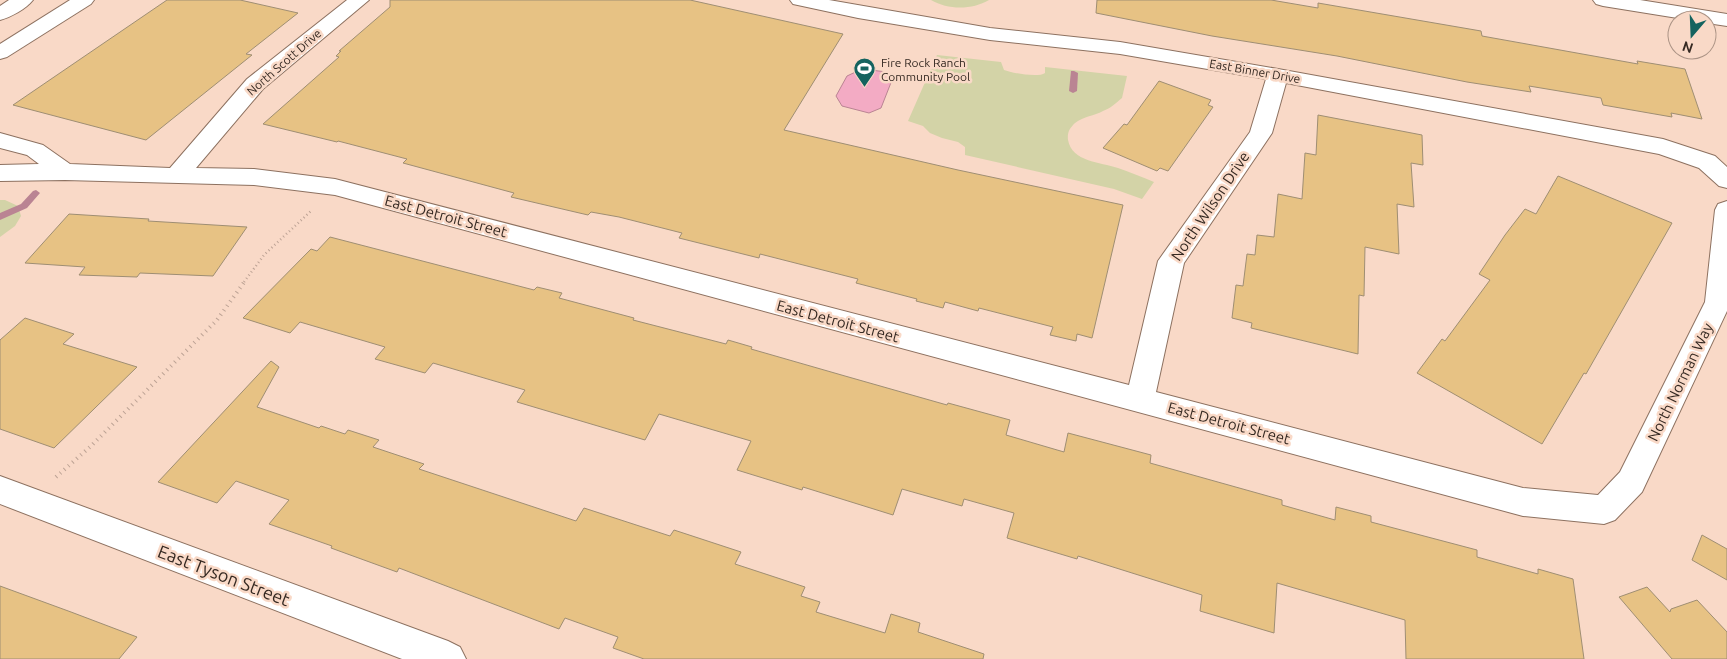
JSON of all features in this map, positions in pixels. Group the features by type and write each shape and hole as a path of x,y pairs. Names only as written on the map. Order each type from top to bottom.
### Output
{"street":[{"path":"0,14 23,0"},
{"path":"0,53 84,0"},
{"name":"North Scott Drive","path":"176,176 255,84 359,0"},
{"name":"East Binner Drive","path":"800,0 861,6 990,34 1120,48 1278,75 1662,147 1707,162 1727,180"},
{"path":"1603,0 1727,20"},
{"name":"North Wilson Drive","path":"1140,400 1171,261 1260,132 1278,75"},
{"path":"0,140 36,150 65,172"},
{"name":"East Detroit Street","path":"0,174 65,172 254,177 335,187 1523,502 1604,510"},
{"name":"North Norman Way","path":"1604,510 1632,482 1718,302 1727,210"},
{"name":"East Tyson Street","path":"15,496 448,659"}],"path":[{"path":"15,496 91,446 217,320 230,305 258,261 335,187"}],"green space":[{"path":"931,0 989,0 975,6 960,8 945,6"},
{"path":"937,55 1001,62 1004,70 1025,74 1037,75 1045,73 1045,67 1127,76 1122,98 1100,113 1075,123 1069,130 1068,140 1075,153 1081,157 1118,168 1154,182 1142,199 1114,189 965,155 965,147 958,142 930,133 923,126 908,121"},
{"path":"0,200 5,200 18,206 21,216 15,226 0,237"}],"shaded area":[{"name":"Fire Rock Ranch Community Pool","path":"862,69 887,72 892,80 881,108 869,113 842,106 836,96 847,76"}],"building":[{"path":"167,0 240,0 298,13 246,54 252,55 146,140 13,105"},
{"path":"390,0 690,0 843,34 784,130 1123,205 1092,338 1077,334 1076,341 1050,335 1053,327 979,308 978,311 945,302 943,308 856,283 858,279 760,254 759,258 679,238 682,233 619,217 591,212 588,215 511,197 514,193 403,163 407,159 263,124 339,57 336,56 341,51 339,51 390,7"},
{"path":"1097,0 1271,0 1318,8 1318,3 1481,31 1482,36 1638,64 1637,61 1685,69 1702,119 1671,113 1672,117 1603,105 1601,98 1529,86 1531,92 1467,82 1337,56 1212,36 1096,13"},
{"path":"1159,81 1211,100 1208,105 1213,107 1168,171 1160,168 1157,171 1103,148 1124,124 1127,125"},
{"path":"1318,115 1422,135 1423,165 1411,163 1414,207 1397,204 1399,254 1365,247 1364,296 1359,295 1358,354 1251,328 1252,323 1232,318 1236,285 1243,286 1247,254 1255,255 1257,235 1274,237 1278,194 1302,199 1305,153 1316,155"},
{"path":"1558,176 1672,223 1586,374 1584,373 1542,444 1417,373 1442,339 1445,341 1490,280 1479,274 1505,235 1525,209 1536,214"},
{"path":"69,214 247,227 213,276 140,273 137,277 79,275 85,267 25,263"},
{"path":"330,237 534,290 537,287 562,293 559,298 634,318 633,320 726,344 728,340 752,347 751,349 947,405 948,403 1010,420 1006,435 1064,452 1068,433 1151,455 1150,463 1282,500 1282,505 1335,520 1336,507 1371,516 1371,522 1477,550 1477,557 1538,574 1538,569 1573,579 1584,659 1406,659 1405,620 1277,583 1274,633 1200,611 1202,595 1078,556 1077,559 1007,538 1014,513 964,499 962,506 902,489 893,515 803,487 802,490 737,470 751,441 659,414 645,440 517,402 525,390 433,363 425,373 375,359 385,347 300,322 290,333 243,318 311,249 317,251"},
{"path":"25,318 74,334 63,344 137,367 54,448 0,429 0,340"},
{"path":"271,361 279,367 257,407 319,428 321,426 345,434 348,430 379,440 373,447 424,464 419,469 576,521 584,508 670,536 674,530 741,552 735,564 805,587 801,596 820,602 816,612 885,633 891,614 920,623 918,632 984,654 983,659 644,659 613,648 618,637 565,618 559,629 399,568 397,572 331,548 332,546 269,524 289,500 236,481 217,503 158,482"},
{"path":"1702,535 1727,549 1727,580 1692,560"},
{"path":"0,586 137,637 119,659 0,659"},
{"path":"1647,587 1670,612 1671,609 1697,600 1727,632 1727,659 1672,659 1619,597"}],"waterway":[{"path":"1073,91 1074,73"},
{"path":"0,217 24,206 36,193"}],"place":[{"name":"Fire Rock Ranch Community Pool","path":"865,88"}]}
